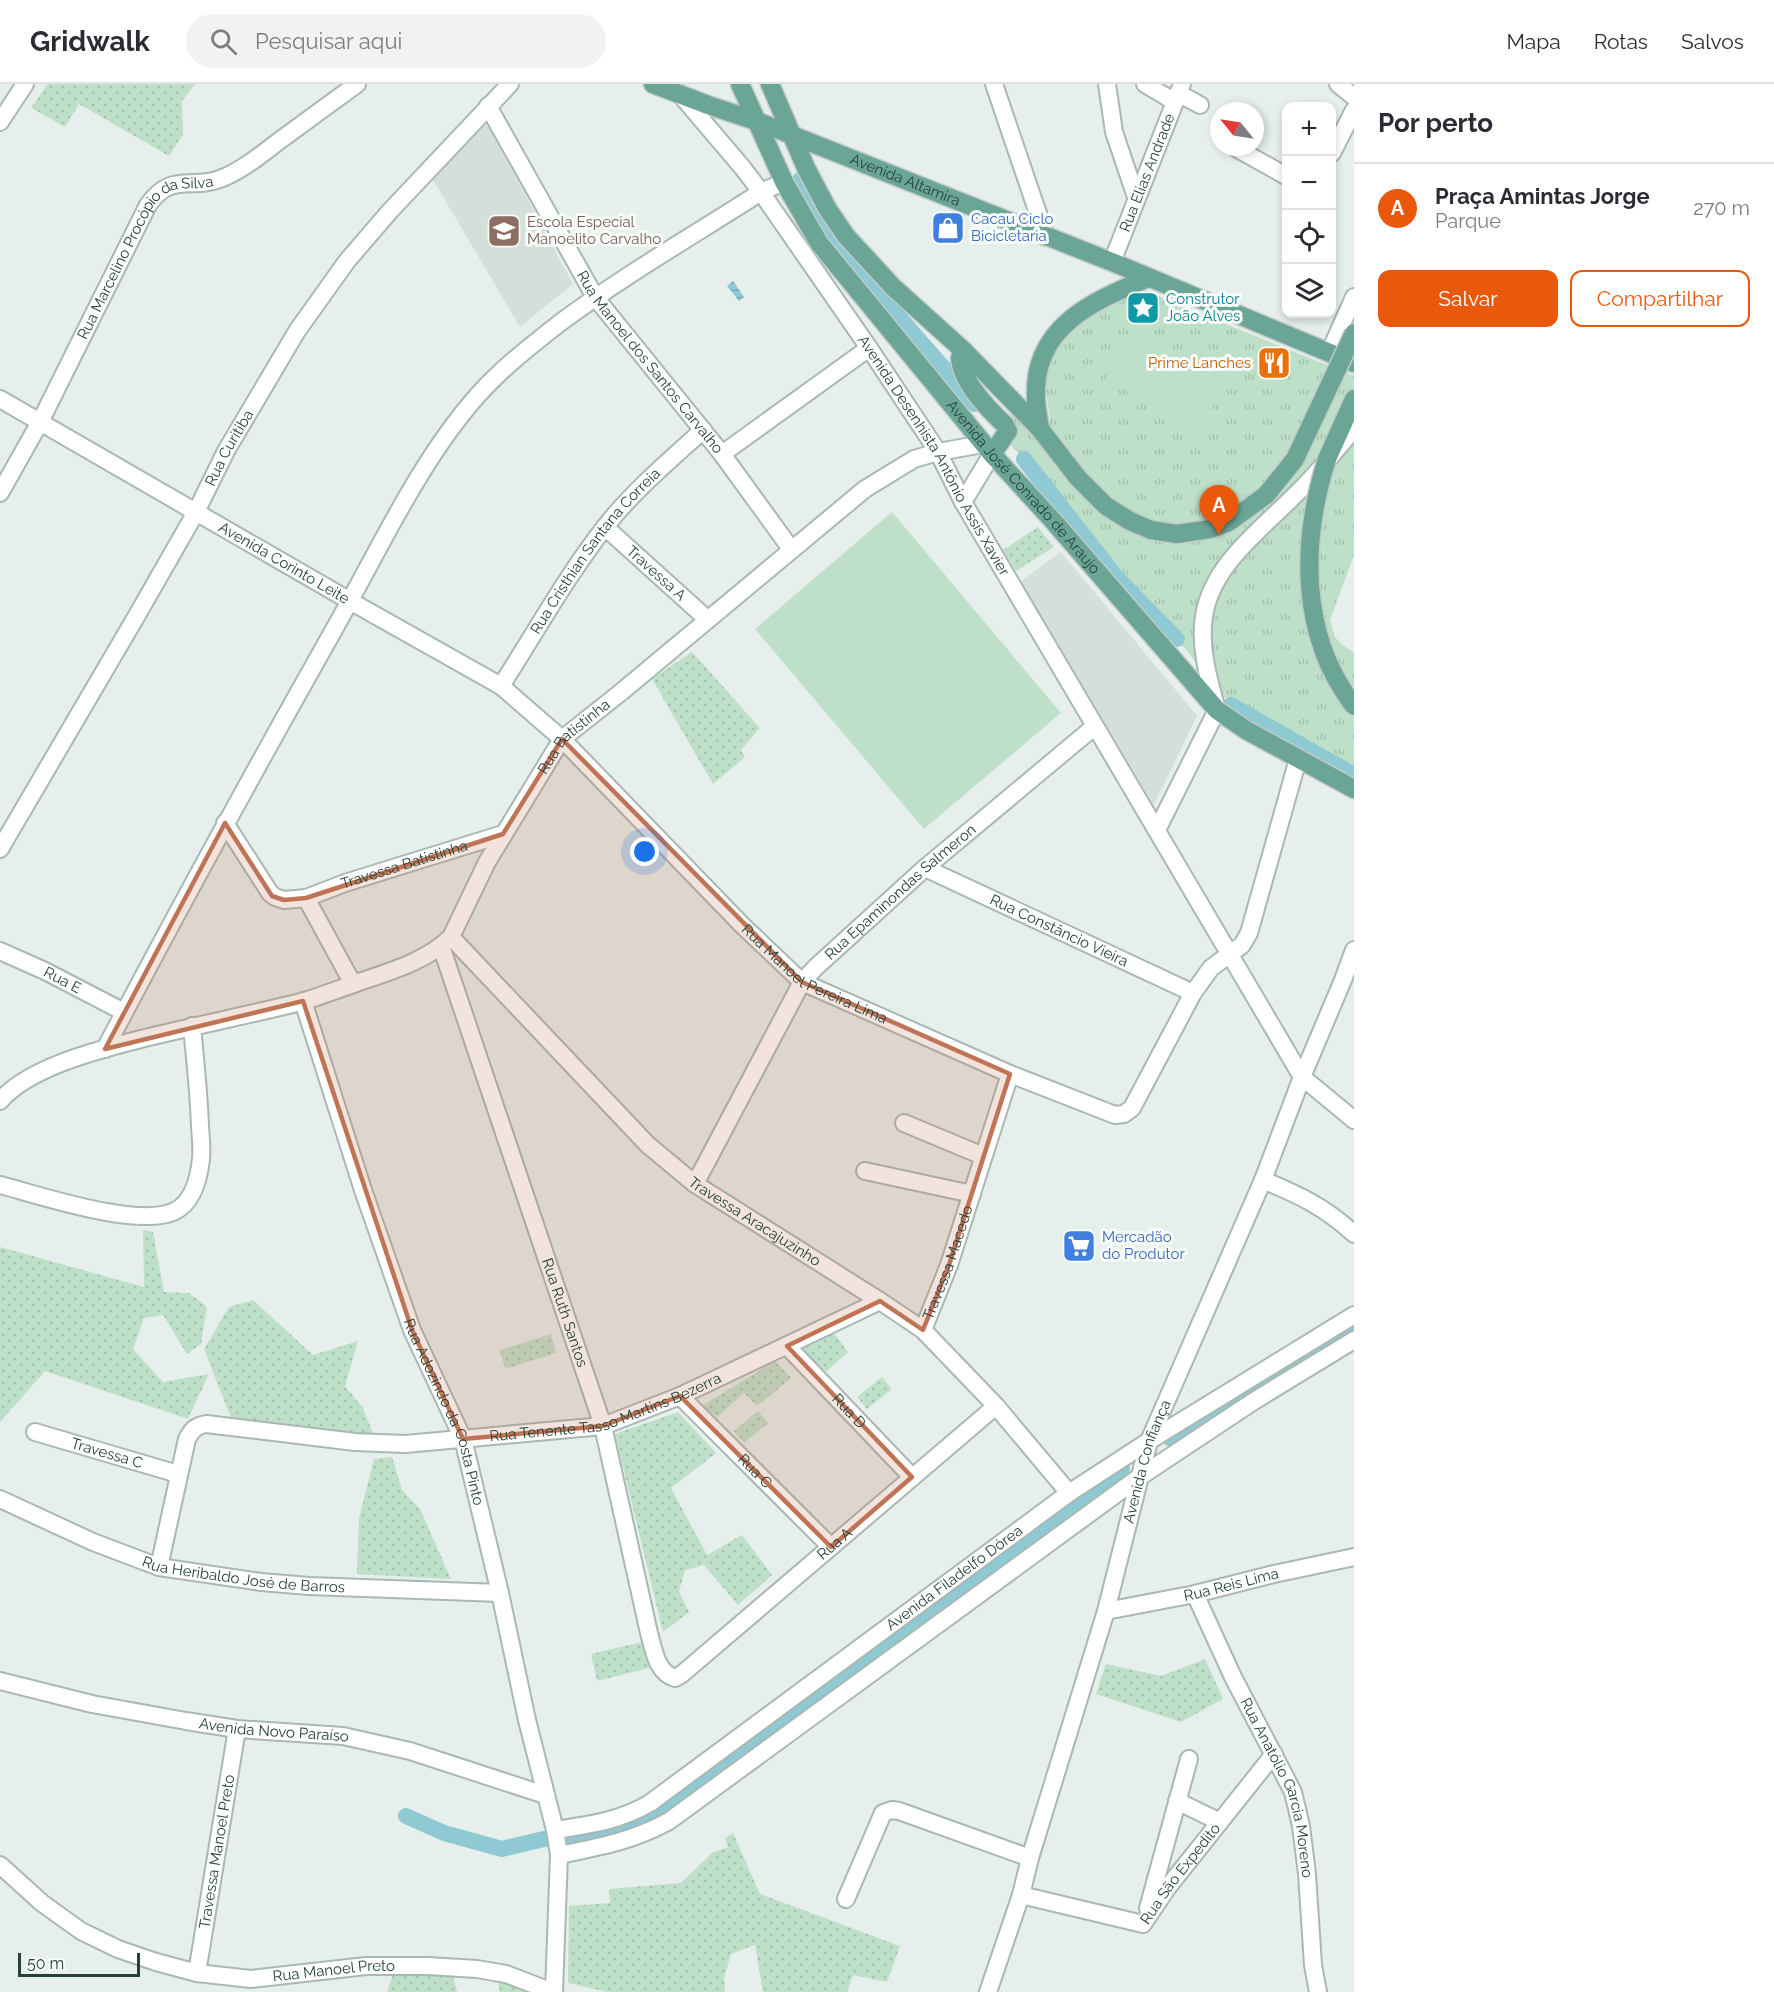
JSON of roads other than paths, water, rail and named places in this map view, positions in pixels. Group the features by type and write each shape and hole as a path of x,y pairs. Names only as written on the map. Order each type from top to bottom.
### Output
{"main road":[{"name":"Avenida Altamira","path":"653,84 759,122 1112,262 1354,363"},
{"name":"Avenida José Conrado de Araujo","path":"740,84 784,182 819,243 987,449 1055,523 1216,710 1246,730 1354,789"},
{"path":"770,84 814,185 846,236 892,287 964,351 1040,429 1093,495 1130,521 1151,530 1177,534 1193,533 1219,526 1236,517 1266,495 1295,459 1354,333"},
{"path":"1040,429 1035,396 1038,373 1050,342 1064,324 1080,311 1149,278"},
{"path":"964,351 960,358 972,387 1008,431 987,449"},
{"path":"1354,399 1327,459 1317,488 1310,545 1309,592 1322,649 1331,670 1354,706"}],"street":[{"path":"0,122 25,84"},
{"name":"Rua Marcelino Procópio da Silva","path":"0,493 40,422 155,195 171,184 206,183 228,176 248,164 357,84"},
{"name":"Rua Curitiba","path":"0,849 136,617 196,512 226,451 297,331 347,261 390,211 510,84"},
{"path":"994,84 1046,237"},
{"path":"1107,84 1114,132 1136,197"},
{"path":"1145,84 1178,93 1200,105"},
{"path":"1338,84 1354,97"},
{"name":"Avenida Desenhista Antônio Assis Xavier","path":"679,93 761,192 938,452 963,502 1094,727 1302,1077 1354,1120"},
{"name":"Rua Elias Andrade","path":"1112,262 1178,93"},
{"name":"Rua Manoel dos Santos Carvalho","path":"488,106 595,297 723,454 791,549"},
{"path":"1336,145 1354,110"},
{"path":"1251,156 1282,173"},
{"path":"105,1049 225,824 378,547 447,435 477,395 508,364 595,297 761,192 784,182"},
{"path":"1329,353 1354,297"},
{"path":"723,454 869,348"},
{"name":"Avenida Corinto Leite","path":"0,399 501,686 562,739"},
{"name":"Rua Cristhian Santana Correia","path":"501,686 605,527 629,499 703,429"},
{"path":"1157,830 1216,710 1205,661 1203,630 1206,606 1214,585 1241,548 1297,494 1354,429"},
{"path":"963,502 987,449"},
{"name":"Rua Batistinha","path":"446,941 503,834 562,739 865,489 914,459 938,452 987,449"},
{"name":"Travessa A","path":"605,527 707,619"},
{"name":"Rua Epaminondas Salmeron","path":"695,1184 802,982 925,868 1094,727"},
{"name":"Rua Manoel Pereira Lima","path":"562,739 742,925 802,982 1010,1074 1115,1115 1129,1112 1193,993"},
{"path":"1193,993 1211,968 1242,945 1249,933 1298,759"},
{"name":"Travessa Batistinha","path":"225,824 272,896 284,900 306,898 345,883 503,834"},
{"name":"Rua Constâncio Vieira","path":"925,868 1193,993"},
{"path":"306,898 353,984"},
{"path":"0,1101 10,1090 32,1076 61,1064 105,1049 192,1026 303,1001 387,973 446,941"},
{"name":"Travessa Aracajuzinho","path":"446,941 648,1145 695,1184 923,1330 996,1406 1069,1493"},
{"name":"Rua Ruth Santos","path":"446,941 603,1426 649,1633 662,1669 675,1678"},
{"name":"Avenida Confiança","path":"988,1992 1021,1895 1030,1858 1106,1611 1148,1444 1263,1180 1302,1077 1349,984 1354,950"},
{"name":"Rua E","path":"0,951 45,971 124,1012"},
{"name":"Rua Adozindo da Costa Pinto","path":"303,1001 363,1190 412,1330 463,1439 559,1853 553,1992"},
{"path":"0,1185 103,1212 152,1216 175,1211 181,1207 188,1200 197,1180 202,1157 199,1094 192,1026"},
{"name":"Travessa Macedo","path":"923,1330 949,1265 1010,1074"},
{"path":"903,1123 983,1156"},
{"name":"Travessa Macedo","path":"865,1171 972,1194"},
{"path":"1263,1180 1303,1197 1338,1219 1354,1234"},
{"name":"Rua Tenente Tasso Martins Bezerra","path":"178,1474 190,1434 195,1427 206,1424 383,1444 603,1426 680,1396 880,1301"},
{"name":"Avenida Filadelfo Dórea","path":"555,1832 600,1824 630,1814 650,1803 1069,1493 1354,1316"},
{"name":"Avenida Filadelfo Dórea","path":"559,1853 624,1841 645,1834 669,1821 1139,1477 1254,1401 1354,1340"},
{"name":"Rua D","path":"787,1346 912,1477"},
{"name":"Rua C","path":"680,1396 831,1547"},
{"name":"Rua A","path":"675,1678 996,1406"},
{"name":"Travessa C","path":"35,1432 178,1474"},
{"path":"159,1567 178,1474"},
{"name":"Rua Heribaldo José de Barros","path":"0,1499 93,1542 159,1567 261,1582 309,1586 500,1593"},
{"name":"Rua Reis Lima","path":"1106,1611 1195,1594 1354,1557"},
{"name":"Rua Anatólio Garcia Moreno","path":"1195,1594 1233,1677 1293,1792 1301,1826 1307,1874 1313,1965 1318,1992"},
{"name":"Avenida Novo Paraíso","path":"0,1681 92,1704 237,1729 343,1736 410,1750 545,1795"},
{"name":"Travessa Manoel Preto","path":"197,1973 237,1729"},
{"name":"Rua São Expedito","path":"1021,1895 1143,1924 1168,1887 1274,1754"},
{"path":"1143,1924 1189,1759"},
{"path":"1178,1801 1220,1822"},
{"path":"846,1899 884,1813 892,1810 1030,1858"},
{"name":"Rua Manoel Preto","path":"0,1865 42,1903 81,1931 118,1949 156,1962 249,1985 366,1966 428,1966 477,1969 506,1974 553,1992"}],"water":[{"path":"733,281 744,297 739,301 727,286"}],"waterway":[{"path":"800,180 817,210 858,268 975,404"},
{"path":"1024,459 1116,577 1177,639"},
{"path":"1231,705 1354,775"},
{"path":"1171,1439 1288,1371 1354,1328"},
{"path":"406,1816 444,1833 502,1849 544,1839 589,1836 651,1820 869,1655 1122,1469"}],"place":[{"name":"Cacau Ciclo Bicicletaria","path":"948,228"},
{"name":"Escola Especial Manoelito Carvalho","path":"504,231"},
{"name":"Construtor João Alves","path":"1143,308"},
{"name":"Prime Lanches","path":"1274,363"},
{"name":"Praça Amintas Jorge","path":"1219,535"},
{"name":"Mercadão do Produtor","path":"1079,1246"}]}
